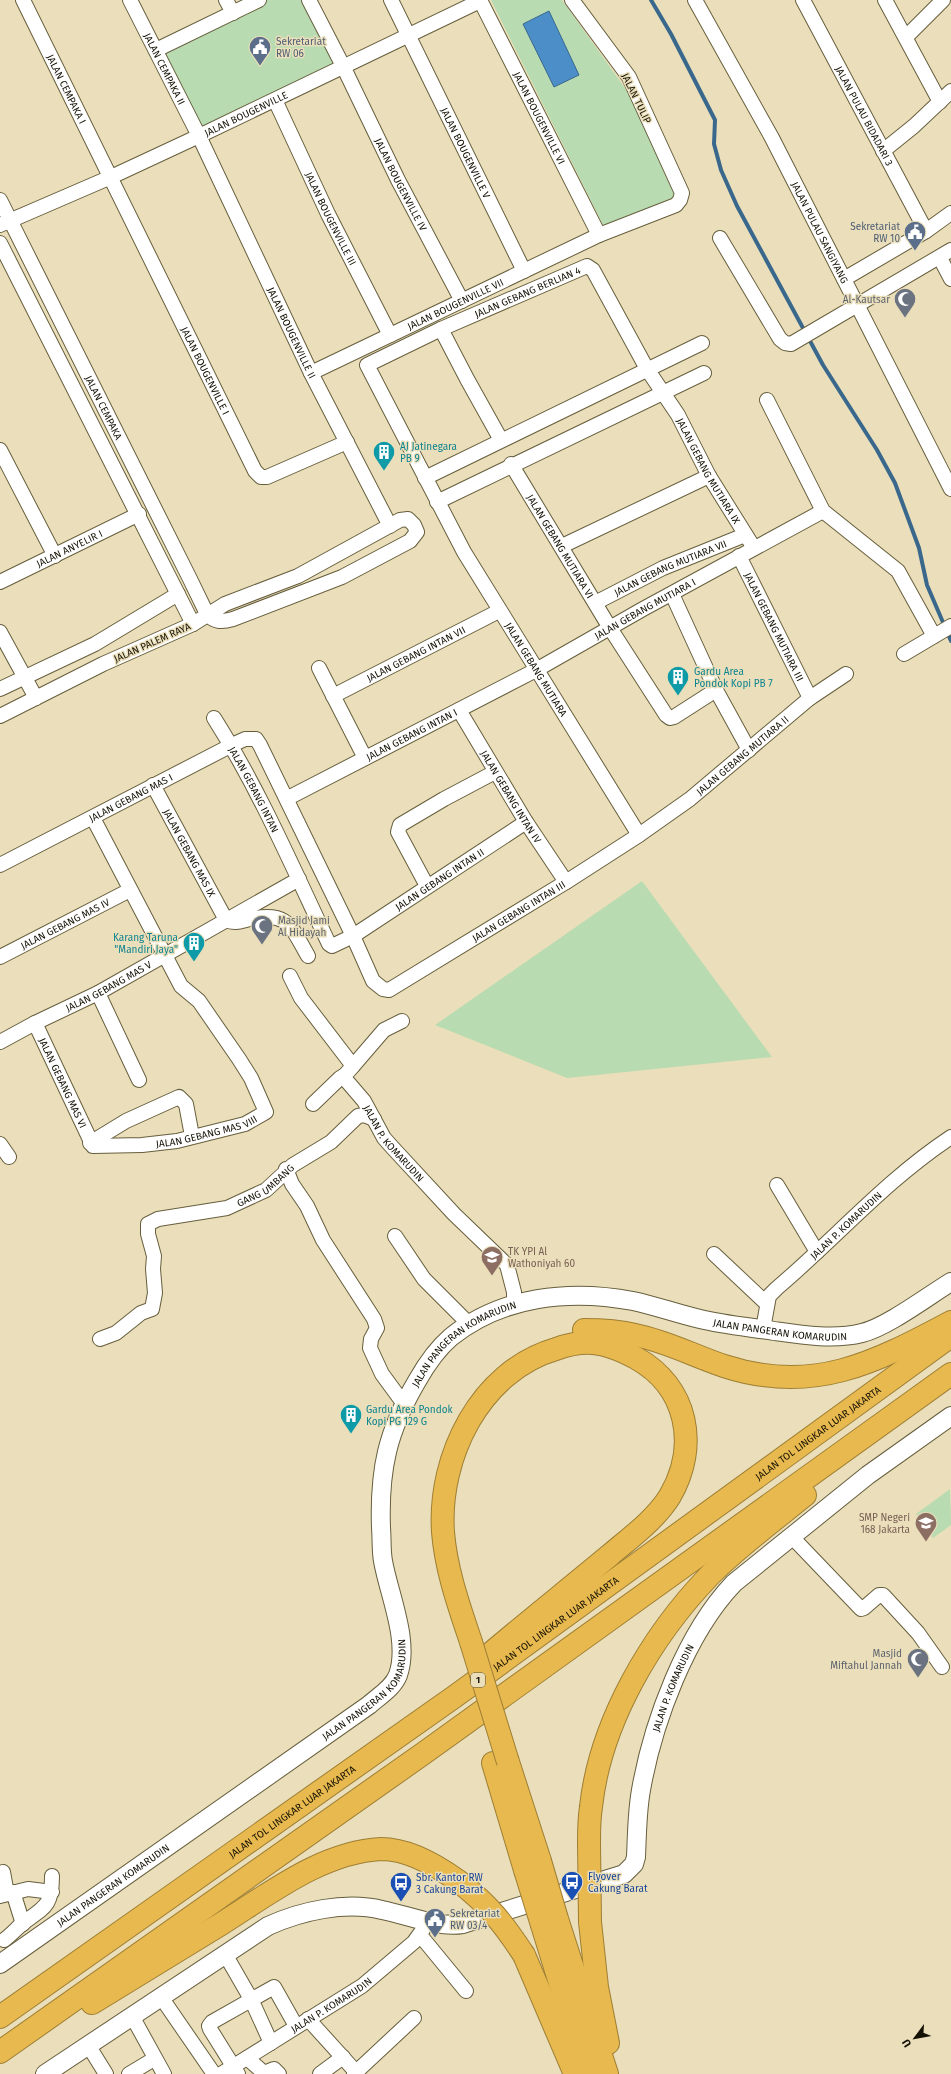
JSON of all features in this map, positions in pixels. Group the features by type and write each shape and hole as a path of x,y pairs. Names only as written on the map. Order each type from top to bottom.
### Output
{"highway":[{"path":"464,1644 438,1584 432,1555 429,1528 433,1482 443,1445 460,1410 492,1370 511,1354 531,1343 563,1331 604,1330 647,1338 744,1372 788,1378 813,1377 863,1364 896,1350 951,1322"},
{"name":"JALAN TOL LINGKAR LUAR JAKARTA","path":"0,2017 346,1774 951,1336"},
{"path":"346,1774 630,1538 668,1498 681,1471 685,1456 685,1423 682,1412 674,1395 661,1377 646,1364 626,1352 606,1345 591,1343 576,1344 544,1352 513,1369 491,1390 469,1421 459,1442 446,1481 443,1508 443,1531 464,1644 500,1762 532,1866 550,1922 607,2074"},
{"path":"613,2074 597,1987 590,1922 589,1843 591,1806 596,1779 614,1722 627,1692 646,1658 676,1616 700,1586 731,1556 943,1380"},
{"path":"3,2050 424,1753 943,1380"},
{"path":"3,2050 67,2017 273,1891 326,1863 361,1851 382,1849 398,1851 425,1860 442,1869 479,1897 496,1914 524,1955 576,2074"},
{"path":"550,1922 588,2074"}],"street":[{"name":"JALAN CEMPAKA I","path":"23,0 111,177"},
{"name":"JALAN CEMPAKA II","path":"130,0 199,136"},
{"path":"226,0 233,13"},
{"path":"156,50 259,0"},
{"name":"JALAN BOUGENVILLE IV","path":"309,0 343,66 398,180 462,301"},
{"name":"JALAN BOUGENVILLE V","path":"391,0 524,271"},
{"name":"JALAN BOUGENVILLE","path":"5,222 111,177 199,136 480,0"},
{"name":"JALAN BOUGENVILLE VI","path":"480,0 599,235"},
{"name":"JALAN TULIP","path":"572,0 629,77 682,193 680,200 676,205"},
{"name":"JALAN PULAU SANGIYANG","path":"696,0 768,132 951,488"},
{"name":"JALAN PULAU BIDADARI 3","path":"803,0 926,231"},
{"path":"885,0 940,102"},
{"path":"906,37 943,0"},
{"path":"883,151 914,126 951,91"},
{"name":"JALAN BOUGENVILLE III","path":"275,100 328,214 390,335"},
{"name":"JALAN BOUGENVILLE II","path":"199,136 311,373 390,526"},
{"name":"JALAN BOUGENVILLE I","path":"111,177 255,471 261,477 267,478 347,442"},
{"name":"JALAN CEMPAKA","path":"0,200 5,222 207,614"},
{"name":"JALAN BOUGENVILLE VII","path":"311,373 599,235 676,205"},
{"path":"844,279 926,231 951,213"},
{"path":"720,238 780,339 791,344 946,254 951,279"},
{"name":"JALAN CEMPAKA","path":"0,243 193,624"},
{"name":"JALAN GEBANG BERLIAN 4","path":"441,329 587,266 592,270 647,370 664,393"},
{"path":"441,329 466,379 501,440"},
{"name":"JALAN GEBANG MUTIARA","path":"441,329 368,363 367,367 464,552 499,611 639,835"},
{"path":"424,478 702,343"},
{"path":"437,502 511,464 704,373"},
{"name":"JALAN GEBANG MUTIARA IX","path":"664,393 709,476 754,548"},
{"path":"767,400 822,511 898,572 935,635"},
{"path":"0,450 55,556"},
{"name":"JALAN GEBANG MUTIARA VI","path":"511,464 597,602 610,628 666,715 670,718 679,715 716,690"},
{"path":"562,546 709,476"},
{"name":"JALAN GEBANG MUTIARA I","path":"536,670 822,511"},
{"name":"JALAN ANYELIR I","path":"0,582 138,514"},
{"name":"JALAN PALEM RAYA","path":"0,716 103,664 193,624 207,614 225,604 298,576 400,520 408,519 414,525 417,532 410,541 342,577 261,610 222,622 211,618 207,614"},
{"name":"JALAN GEBANG MUTIARA VII","path":"597,602 663,568 745,535"},
{"name":"JALAN GEBANG MUTIARA III","path":"739,556 810,698"},
{"path":"0,689 95,644 178,594"},
{"path":"672,594 716,690 749,750"},
{"name":"JALAN GEBANG INTAN VII","path":"333,696 499,611"},
{"path":"904,654 951,626"},
{"path":"0,632 36,698"},
{"path":"319,668 365,758"},
{"name":"JALAN GEBANG INTAN I","path":"288,798 536,670"},
{"name":"JALAN GEBANG MUTIARA II","path":"639,835 690,799 810,698 846,674"},
{"name":"JALAN GEBANG INTAN IV","path":"459,710 526,822 566,882"},
{"path":"214,718 232,745"},
{"name":"JALAN GEBANG INTAN","path":"353,936 336,945 329,944 299,879 232,745 245,739 256,739 288,798 353,936 374,982 383,989 389,990 397,986"},
{"name":"JALAN GEBANG MAS I","path":"0,865 232,745"},
{"path":"427,886 398,832 400,825 444,799 495,772"},
{"name":"JALAN GEBANG MAS IX","path":"153,785 226,920"},
{"name":"JALAN GEBANG MAS VIII","path":"90,1143 94,1146 142,1145 177,1141 192,1136 245,1124 264,1115 266,1107 239,1059 199,1001 181,986 92,818"},
{"name":"JALAN GEBANG INTAN II","path":"353,936 526,822"},
{"name":"JALAN GEBANG INTAN III","path":"397,986 566,882 639,835"},
{"name":"JALAN GEBANG MAS V","path":"0,1042 34,1023 98,993 166,956 299,879"},
{"name":"JALAN GEBANG MAS IV","path":"0,957 130,890"},
{"path":"226,920 235,922 262,917 277,917 290,926 308,956"},
{"name":"JALAN P. KOMARUDIN","path":"290,976 301,998 349,1071 346,1080 364,1101 384,1138 423,1182 507,1265 514,1292 514,1303"},
{"path":"98,993 139,1080"},
{"path":"313,1104 349,1071 384,1030 402,1021"},
{"name":"JALAN GEBANG MAS VI","path":"34,1023 90,1143"},
{"path":"90,1143 126,1120 179,1098 186,1104 192,1136"},
{"path":"286,1170 331,1142 358,1116 364,1115 374,1119"},
{"name":"JALAN P. KOMARUDIN","path":"763,1329 769,1296 900,1175 928,1152 951,1137"},
{"path":"0,1144 9,1157"},
{"name":"GANG UMBANG","path":"100,1339 116,1333 141,1313 152,1309 155,1293 153,1269 154,1256 148,1234 148,1224 158,1219 227,1208 266,1190 282,1176 286,1170"},
{"name":"GANG UMBANG","path":"286,1170 292,1184 302,1198 323,1240 374,1319 377,1328 371,1339 370,1348 382,1374 404,1404"},
{"path":"776,1185 817,1252"},
{"path":"395,1236 424,1279 469,1324"},
{"path":"714,1254 767,1304"},
{"name":"JALAN PANGERAN KOMARUDIN","path":"4,1947 369,1705 395,1682 401,1662 400,1642 397,1618 382,1559 380,1502 388,1442 404,1404 435,1354 450,1338 469,1324 514,1303 562,1296 600,1296 635,1302 721,1324 812,1336 843,1336 863,1333 899,1314 951,1282"},
{"name":"JALAN P. KOMARUDIN","path":"231,2072 247,2058 302,2022 362,1986 425,1928 463,1924 624,1874 634,1864 636,1857 641,1791 654,1735 666,1698 688,1651 720,1597 734,1582 868,1475 951,1416"},
{"path":"791,1536 860,1609 864,1608 879,1595 883,1595 918,1633 942,1667"},
{"path":"3,1872 7,1894 23,1924"},
{"path":"4,1947 23,1924 43,1910 48,1904 52,1892 52,1876"},
{"path":"7,1894 28,1889 52,1892"},
{"path":"44,2074 225,1954 276,1923 320,1910 355,1907 373,1908 425,1928 466,1991"},
{"path":"225,1954 251,1999 271,2043"},
{"path":"231,2072 209,2026 212,2022 274,1987 302,2022 343,2057 355,2073 414,2018"},
{"path":"161,1996 214,2074"},
{"path":"132,2016 154,2059 164,2074"},
{"path":"88,2045 106,2074"},
{"path":"320,2074 343,2057"},
{"path":"247,2058 264,2073 274,2069 279,2074"},
{"path":"129,2074 154,2059"}],"green space":[{"path":"258,0 309,0 343,66 199,136 156,50"},
{"path":"491,0 562,0 640,109 684,193 605,229"},
{"path":"642,881 772,1057 567,1078 435,1025"},
{"path":"950,1489 951,1525 933,1538 916,1514"}],"water":[{"path":"549,11 579,75 554,87 523,24"}],"waterway":[{"path":"651,0 671,34 715,120 714,144 721,170 737,206 823,365 877,450 895,483 919,548 927,585 951,641"}],"place":[{"name":"Sekretariat RW 06","path":"260,66"},
{"name":"Sekretariat RW 10","path":"915,252"},
{"name":"Al-Kautsar","path":"905,318"},
{"name":"AJ Jatinegara PB 9","path":"384,472"},
{"name":"Gardu Area Pondok Kopi PB 7","path":"678,696"},
{"name":"Masjid Jami Al Hidayah","path":"262,946"},
{"name":"Karang Taruna \"Mandiri Jaya\"","path":"194,962"},
{"name":"TK YPI Al Wathoniyah 60","path":"492,1276"},
{"name":"Gardu Area Pondok Kopi PG 129 G","path":"351,1434"},
{"name":"SMP Negeri 168 Jakarta","path":"926,1542"},
{"name":"Masjid Miftahul Jannah","path":"918,1678"},
{"name":"Sbr. Kantor RW 3 Cakung Barat","path":"401,1902"},
{"name":"Flyover Cakung Barat","path":"572,1902"},
{"name":"Sekretariat RW 03/4","path":"435,1938"}]}
